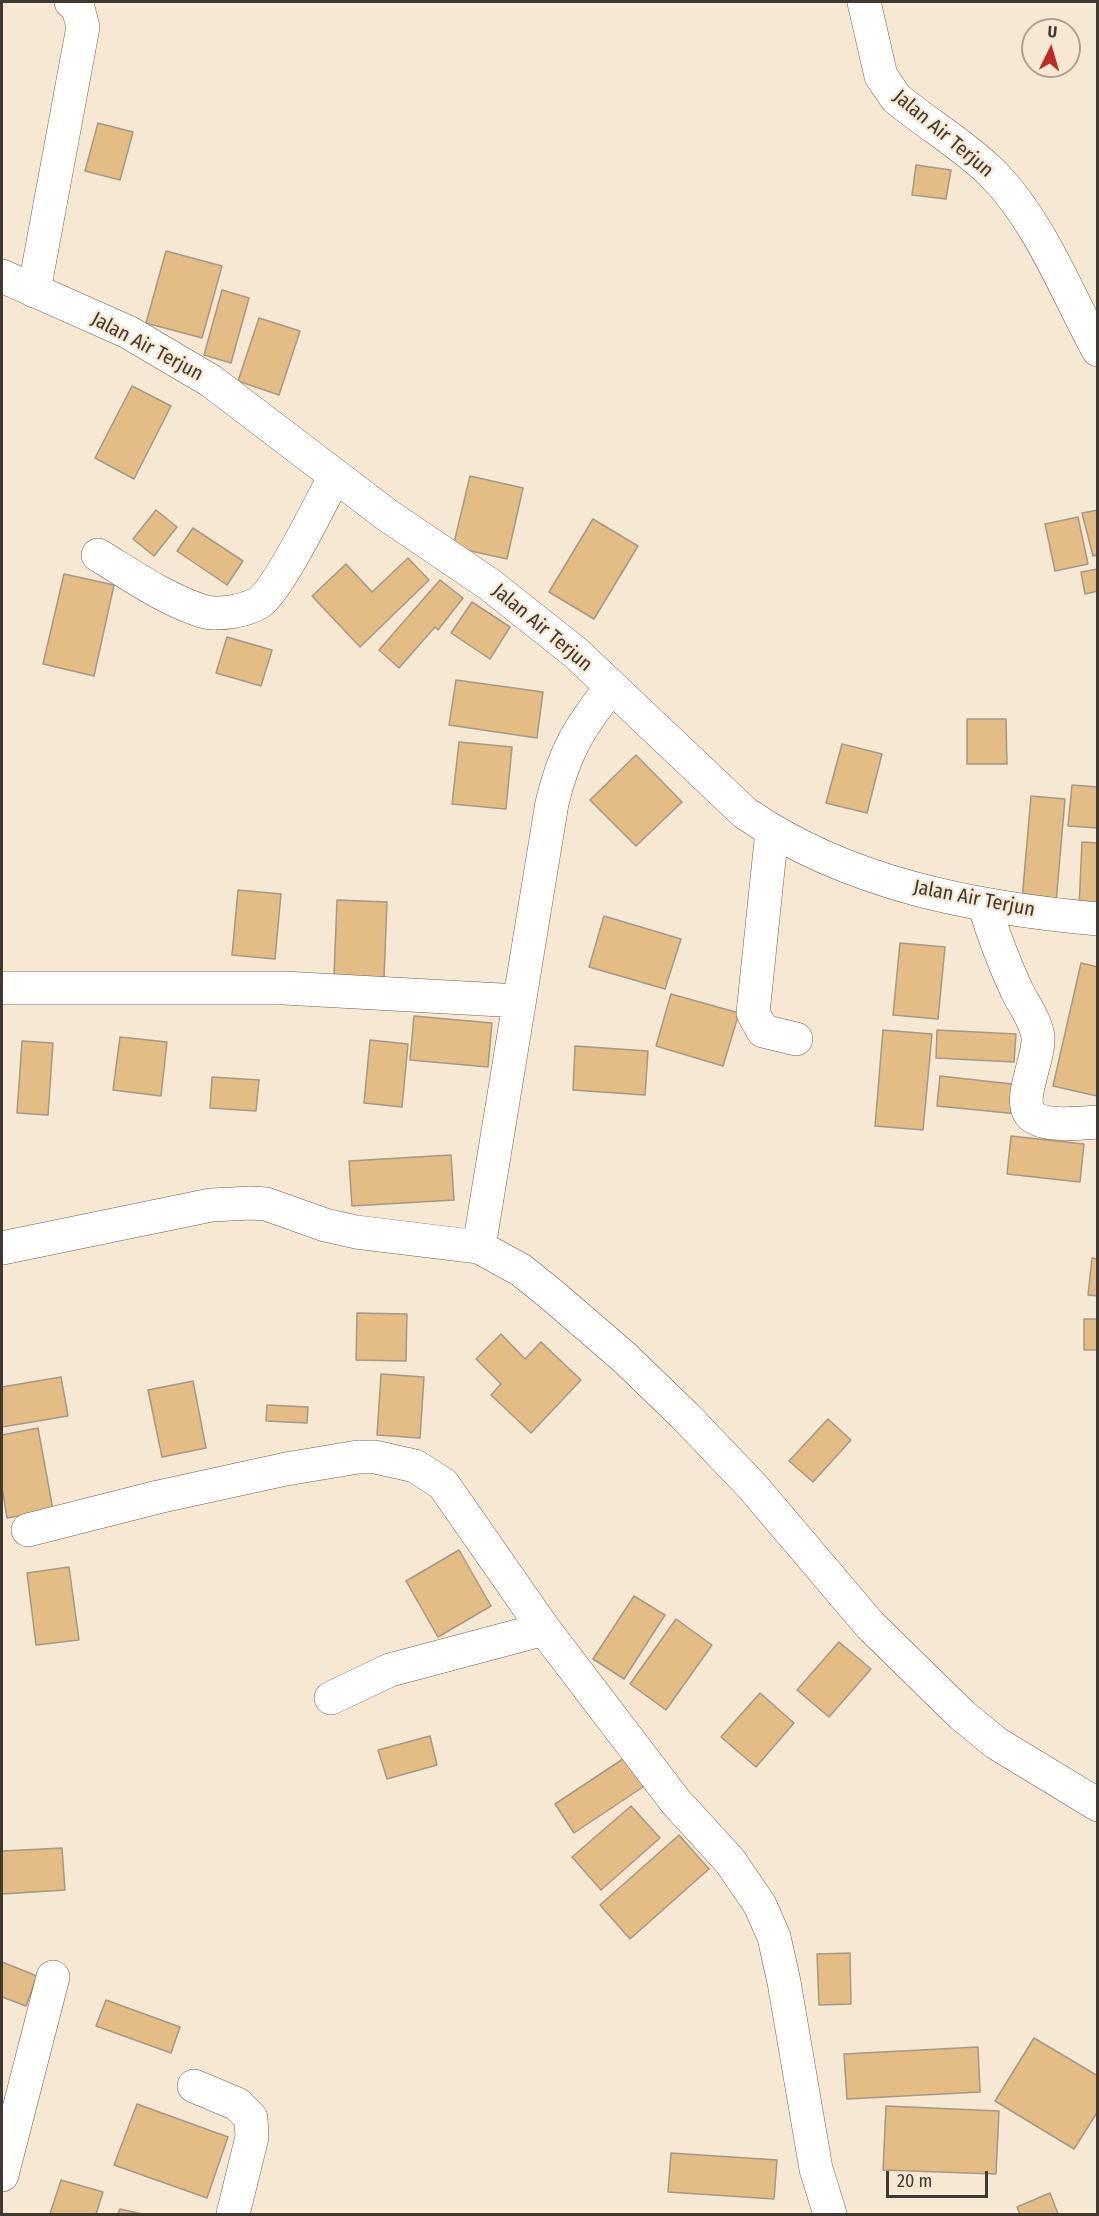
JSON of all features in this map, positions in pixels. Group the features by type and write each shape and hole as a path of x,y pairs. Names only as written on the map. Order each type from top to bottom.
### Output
{"street":[{"path":"34,291 83,27 78,8 71,2"},
{"name":"Jalan Air Terjun","path":"864,2 881,76 887,87 896,98 921,119 980,162 1006,188 1032,223 1098,350"},
{"name":"Jalan Air Terjun","path":"2,276 128,333 212,381 335,476 489,584 576,653 746,813 772,831 847,868 944,897 1098,919"},
{"path":"98,555 171,597 205,612 230,611 251,606 261,601 282,572 335,476"},
{"path":"479,1247 552,803 560,770 579,730 611,687"},
{"path":"772,831 753,1013 760,1029 796,1039"},
{"path":"984,904 997,944 1037,1032 1038,1048 1026,1098 1029,1111 1038,1118 1055,1123 1098,1122"},
{"path":"2,988 296,989 519,1001"},
{"path":"2,1248 211,1205 251,1203 266,1204 325,1225 356,1232 479,1247 498,1255 591,1328 685,1416 752,1486 870,1625 962,1715 996,1743 1098,1805"},
{"path":"28,1530 158,1497 286,1469 358,1457 386,1459 415,1466 443,1484 544,1629 676,1802 730,1862 760,1905 774,1937 816,2169 830,2214"},
{"path":"332,1698 390,1670 544,1629"},
{"path":"2,2175 53,1977"},
{"path":"194,2086 237,2104 251,2118 252,2137 233,2214"}],"building":[{"path":"98,123 133,132 120,180 85,171"},
{"path":"916,165 951,170 946,199 912,195"},
{"path":"166,251 222,266 202,338 146,323"},
{"path":"222,290 249,298 231,363 204,355"},
{"path":"259,318 300,331 279,395 238,381"},
{"path":"132,386 171,406 134,479 95,458"},
{"path":"470,476 523,488 507,559 453,547"},
{"path":"156,510 177,527 154,556 133,539"},
{"path":"1098,510 1098,555 1093,556 1082,513"},
{"path":"1078,517 1088,564 1055,571 1045,524"},
{"path":"593,519 638,546 594,619 549,592"},
{"path":"193,528 243,561 227,585 177,551"},
{"path":"408,558 429,580 360,647 312,596 346,564 372,592"},
{"path":"1098,569 1098,591 1085,594 1081,572"},
{"path":"64,574 114,585 94,676 43,664"},
{"path":"440,580 463,598 438,630 435,627 399,668 379,650"},
{"path":"472,602 510,627 490,659 451,633"},
{"path":"227,637 272,650 261,686 216,673"},
{"path":"456,680 543,692 537,738 449,725"},
{"path":"967,719 1006,719 1007,764 967,764"},
{"path":"459,742 512,747 506,809 452,804"},
{"path":"842,744 882,754 867,813 826,803"},
{"path":"636,755 682,802 636,846 590,800"},
{"path":"1072,785 1098,787 1098,828 1068,826"},
{"path":"1031,796 1065,799 1056,903 1022,900"},
{"path":"1082,842 1098,843 1098,908 1079,907"},
{"path":"238,890 281,894 275,959 232,955"},
{"path":"337,900 387,902 384,978 334,976"},
{"path":"604,916 681,939 665,989 589,967"},
{"path":"900,943 945,947 938,1019 893,1015"},
{"path":"1081,963 1098,967 1097,1096 1053,1086"},
{"path":"671,994 739,1013 723,1066 656,1046"},
{"path":"414,1016 492,1023 488,1067 410,1060"},
{"path":"883,1030 932,1034 923,1130 875,1126"},
{"path":"937,1030 1016,1034 1014,1062 936,1058"},
{"path":"120,1037 167,1042 161,1096 113,1090"},
{"path":"370,1040 408,1044 402,1107 364,1103"},
{"path":"22,1041 53,1043 48,1115 17,1113"},
{"path":"575,1046 648,1051 645,1095 573,1090"},
{"path":"940,1076 1021,1085 1018,1114 937,1106"},
{"path":"212,1077 259,1080 256,1111 210,1108"},
{"path":"1011,1136 1084,1144 1080,1182 1007,1174"},
{"path":"451,1155 454,1200 352,1206 349,1161"},
{"path":"1092,1258 1098,1259 1098,1296 1088,1295"},
{"path":"357,1313 407,1314 406,1361 356,1360"},
{"path":"1084,1319 1098,1319 1098,1350 1084,1350"},
{"path":"501,1334 525,1359 541,1342 581,1380 531,1433 491,1395 501,1384 476,1359"},
{"path":"381,1374 424,1377 420,1438 377,1435"},
{"path":"61,1377 68,1416 2,1427 2,1387"},
{"path":"193,1381 206,1448 162,1457 148,1390"},
{"path":"267,1405 308,1407 307,1423 266,1421"},
{"path":"828,1419 851,1440 813,1482 789,1461"},
{"path":"38,1428 53,1510 7,1518 2,1487 2,1435"},
{"path":"459,1550 491,1606 438,1637 406,1581"},
{"path":"69,1567 79,1640 36,1645 27,1573"},
{"path":"634,1596 665,1615 624,1679 593,1659"},
{"path":"676,1619 712,1645 666,1710 630,1684"},
{"path":"839,1642 871,1669 829,1717 797,1690"},
{"path":"760,1693 794,1723 756,1767 721,1737"},
{"path":"430,1736 437,1765 387,1779 378,1750"},
{"path":"629,1755 649,1783 574,1833 555,1804"},
{"path":"631,1806 660,1838 601,1890 572,1857"},
{"path":"679,1835 709,1869 630,1939 600,1905"},
{"path":"62,1848 65,1890 2,1894 2,1851"},
{"path":"850,1953 851,2004 819,2005 817,1954"},
{"path":"2,1962 37,1976 26,2006 2,1997"},
{"path":"106,2000 180,2027 171,2053 96,2026"},
{"path":"1034,2038 1098,2076 1098,2111 1074,2149 995,2101"},
{"path":"978,2047 980,2092 847,2099 844,2054"},
{"path":"137,2104 228,2137 207,2198 114,2165"},
{"path":"886,2106 999,2111 996,2174 883,2170"},
{"path":"671,2153 777,2160 774,2199 668,2192"},
{"path":"61,2180 103,2192 96,2214 50,2214"},
{"path":"1050,2193 1058,2214 1020,2214 1017,2207"},
{"path":"120,2209 142,2214 118,2214"}]}
